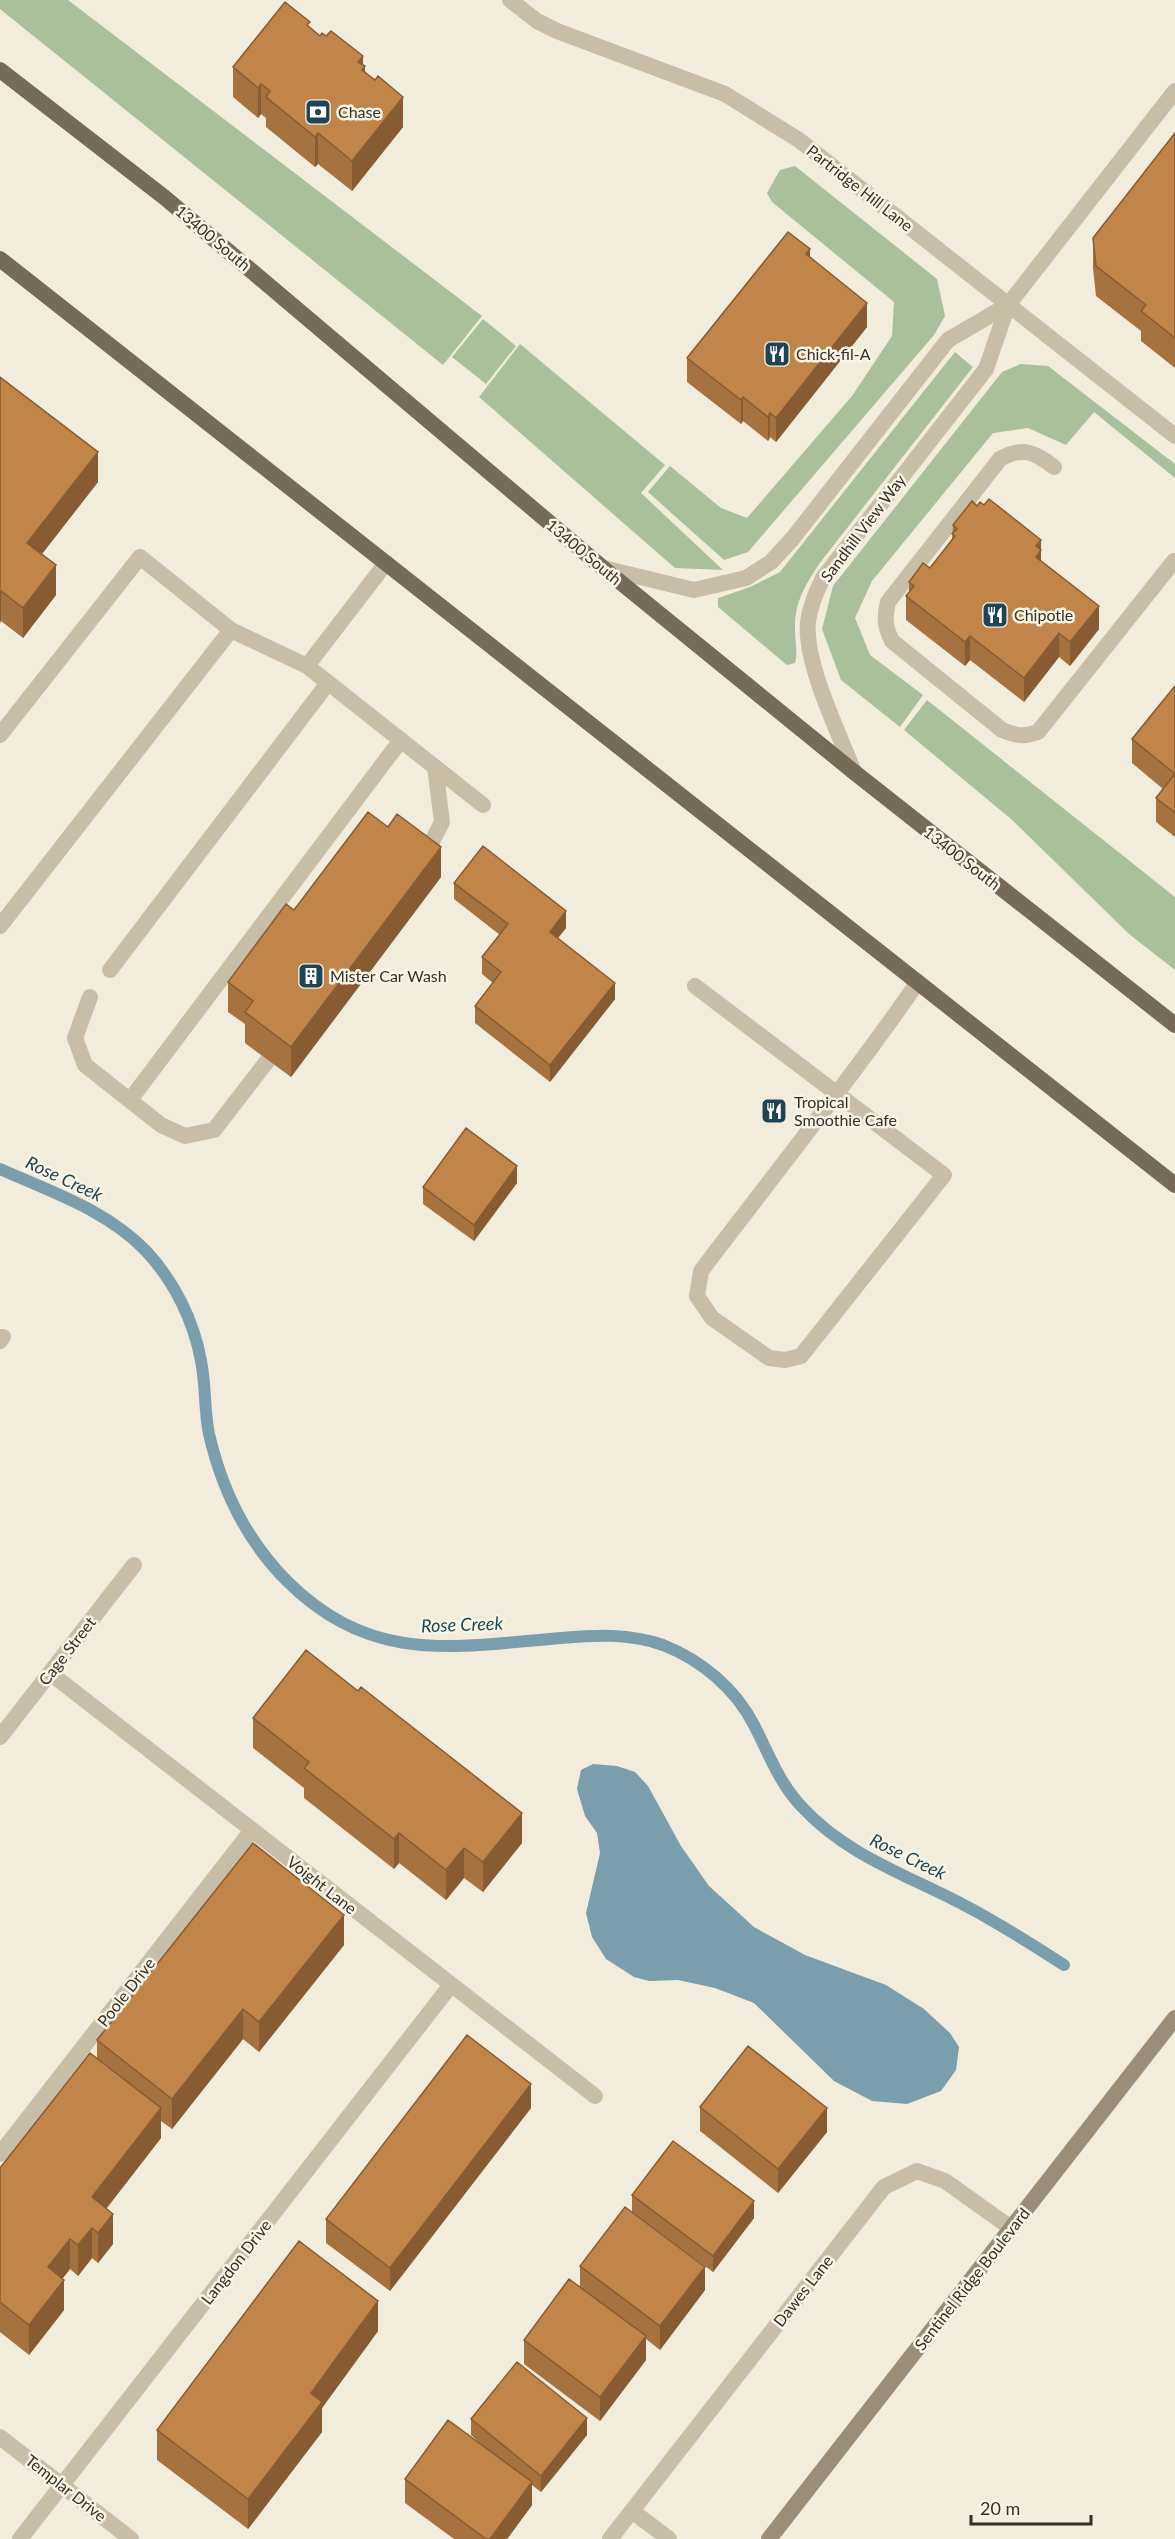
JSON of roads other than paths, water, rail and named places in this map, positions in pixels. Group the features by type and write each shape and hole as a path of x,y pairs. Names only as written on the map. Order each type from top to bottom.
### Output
{"main road":[{"name":"13400 South","path":"0,70 164,197 603,568 854,772 1175,1025"},
{"path":"0,259 1175,1185"},
{"name":"Sentinel Ridge Boulevard","path":"769,2539 1175,2018"}],"street":[{"name":"Partridge Hill Lane","path":"510,0 537,21 557,31 679,75 746,105 799,140 1175,436"},
{"name":"Sandhill View Way","path":"854,772 813,663 808,623 814,596 823,578 986,369 1008,304 1175,91"},
{"name":"Sandhill View Way","path":"603,568 694,590 746,578 771,562 793,538 948,340 1008,304"},
{"path":"1054,467 1033,452 1022,450 1000,459 888,602 885,615 886,628 892,641 902,651 1002,730 1014,735 1026,736 1038,732 1174,561"},
{"path":"0,735 140,556 231,630 307,666 483,805"},
{"path":"307,666 386,563"},
{"path":"0,926 231,630"},
{"path":"110,970 328,683"},
{"path":"130,1100 401,740"},
{"path":"421,862 442,822 435,767"},
{"path":"694,986 837,1092 944,1175 801,1356 785,1360 769,1358 711,1318 697,1296 701,1271 837,1092 918,982"},
{"path":"90,997 75,1038 85,1065 161,1125 185,1136 214,1130 268,1060"},
{"name":"Cage Street","path":"0,1737 134,1565"},
{"name":"Voight Lane","path":"50,1673 595,2096"},
{"name":"Poole Drive","path":"0,2154 252,1830"},
{"name":"Langdon Drive","path":"20,2539 451,1985"},
{"name":"Dawes Lane","path":"610,2539 884,2187 917,2171 945,2181 1011,2228"},
{"name":"Templar Drive","path":"0,2437 131,2539"},
{"path":"632,2511 669,2539"}],"water":[{"path":"593,1764 617,1766 635,1772 648,1786 681,1846 709,1886 754,1927 805,1955 886,1985 924,2009 950,2033 959,2047 956,2070 941,2091 907,2104 872,2101 834,2081 754,2003 715,1988 678,1980 649,1981 634,1977 606,1959 592,1937 586,1913 600,1853 597,1833 585,1816 577,1789 581,1770"}],"waterway":[{"name":"Rose Creek","path":"0,1169 78,1203 114,1224 146,1251 165,1275 188,1317 198,1346 203,1370 209,1434 214,1455 229,1494 259,1549 287,1581 319,1608 350,1627 382,1638 415,1644 485,1645 612,1636 638,1638 677,1651 716,1677 737,1699 754,1725 787,1788 819,1824 878,1863 977,1912 1064,1965"}],"place":[{"name":"Chase","path":"318,112"},
{"name":"Chick-fil-A","path":"777,354"},
{"name":"Chipotle","path":"995,615"},
{"name":"Mister Car Wash","path":"311,976"},
{"name":"Tropical Smoothie Cafe","path":"774,1111"}]}
